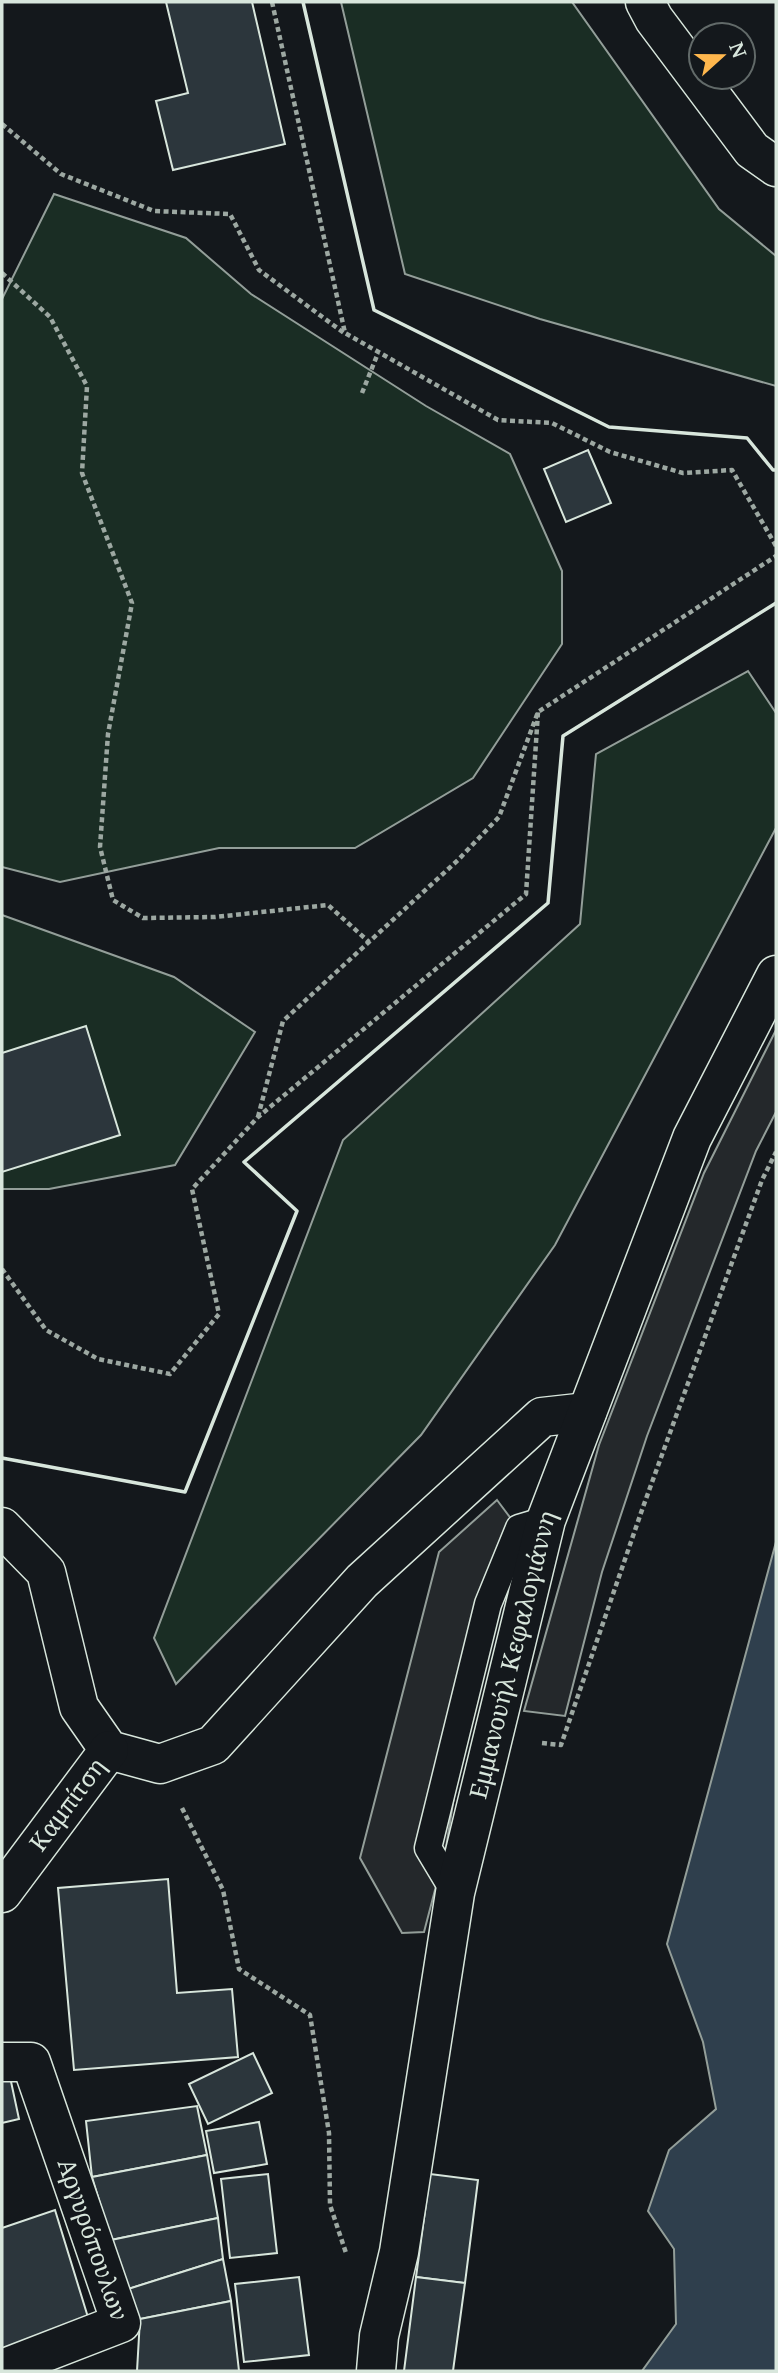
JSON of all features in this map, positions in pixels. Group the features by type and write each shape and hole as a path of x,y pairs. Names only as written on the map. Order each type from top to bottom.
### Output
{"main road":[{"path":"645,2 654,19 752,150 776,167"},
{"name":"Εμμανουήλ Κεφαλογιάννη","path":"376,2371 379,2336 399,2252 455,1893 546,1520 692,1138 776,975"},
{"path":"2,1527 46,1572 79,1707 109,1750 160,1764 213,1745 362,1581 542,1417 587,1412"},
{"name":"Καμπίτση","path":"2,1893 109,1750"},
{"name":"Αργυρόπουλων","path":"2,2062 31,2062 121,2323 2,2369"}],"path":[{"path":"272,2 345,333"},
{"path":"2,124 61,174 154,211 230,214 259,270 345,333 498,420 552,423 610,452 683,473 732,470 776,546"},
{"path":"2,273 50,317 87,386 82,473 132,603 108,734 100,847 113,900 143,918 215,917 328,905 369,942"},
{"path":"362,393 378,353"},
{"path":"258,1117 284,1021 458,860 499,817 538,712 776,556"},
{"path":"2,1269 46,1330 98,1359 170,1374 219,1314 192,1189 258,1117 526,894 538,712"},
{"path":"561,1745 648,1494 762,1180 776,1152"},
{"path":"160,1764 223,1890 239,1969 310,2015 329,2133 330,2205 348,2260"}],"green space":[{"path":"341,2 572,2 719,209 776,256 776,386 540,319 405,274"},
{"path":"54,194 186,238 251,294 426,406 510,454 562,571 562,644 473,778 355,848 219,848 60,882 2,867 2,299"},
{"path":"748,671 776,713 776,828 555,1245 421,1435 176,1684 154,1638 343,1140 580,924 596,754"},
{"path":"2,915 174,977 255,1032 175,1165 49,1189 2,1189"}],"shaded area":[{"path":"776,1030 776,1112 756,1151 647,1436 602,1572 565,1716 524,1711 599,1445 704,1173"},
{"path":"497,1500 524,1536 484,1604 446,1848 424,1932 402,1933 360,1858 439,1552"}],"water":[{"path":"776,1542 776,2371 642,2371 676,2324 674,2249 648,2211 669,2150 716,2109 703,2042 667,1944"}],"building":[{"path":"166,2 252,2 285,144 173,170 156,101 188,93"},
{"path":"588,450 611,503 566,522 544,469"},
{"path":"86,1026 120,1135 2,1172 2,1053"},
{"path":"168,1879 177,1993 232,1989 238,2057 74,2070 58,1888"},
{"path":"2,2045 19,2119 2,2123"},
{"path":"253,2053 272,2093 208,2124 189,2084"},
{"path":"197,2106 207,2155 92,2177 86,2121"},
{"path":"259,2122 267,2164 214,2173 206,2131"},
{"path":"207,2155 218,2218 111,2240 92,2177"},
{"path":"268,2174 277,2253 230,2258 221,2179"},
{"path":"430,2174 478,2180 465,2283 416,2277"},
{"path":"55,2210 91,2327 2,2358 2,2228"},
{"path":"218,2218 223,2259 125,2290 111,2240"},
{"path":"223,2259 231,2301 140,2319 125,2290"},
{"path":"299,2277 309,2355 244,2362 235,2284"},
{"path":"416,2277 465,2283 453,2371 404,2371"},
{"path":"231,2301 239,2371 137,2371 140,2319"}],"wall":[{"path":"303,2 374,310 609,427 747,438 773,470 776,470"},
{"path":"2,1458 185,1492 297,1211 244,1162 548,903 563,736 776,603"}]}
